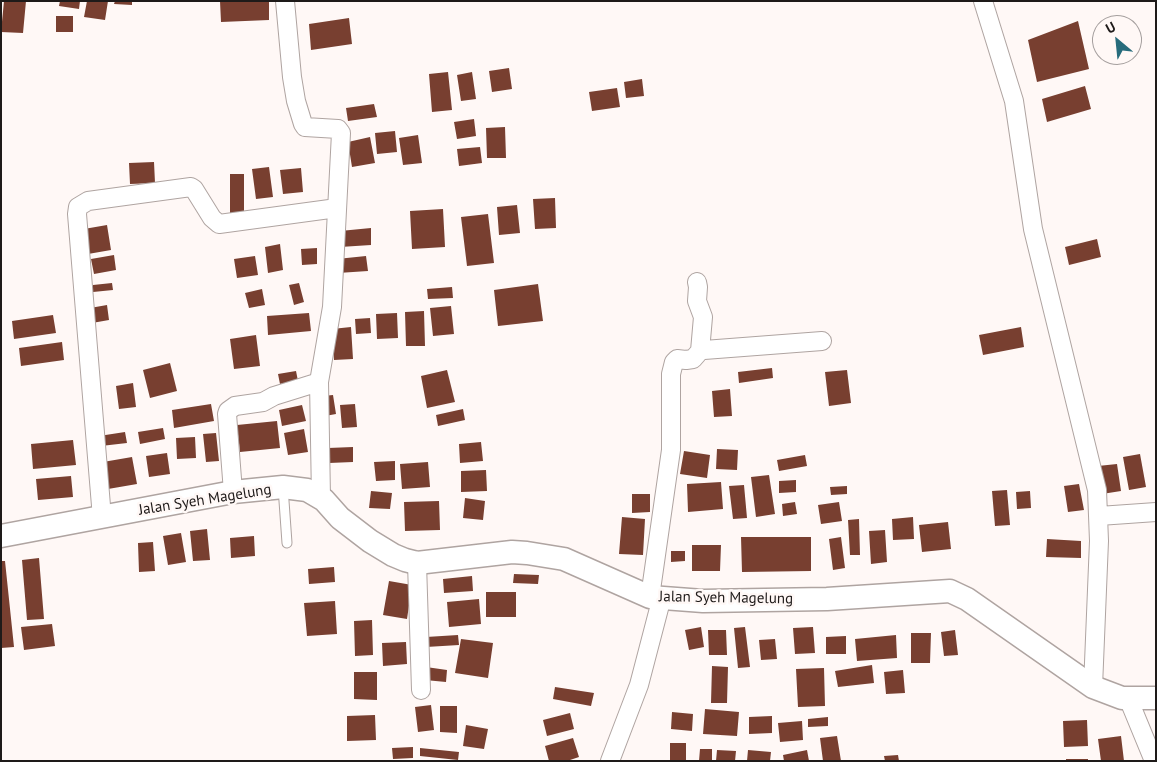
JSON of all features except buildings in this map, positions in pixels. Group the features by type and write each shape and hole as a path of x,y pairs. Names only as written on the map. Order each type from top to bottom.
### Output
{"street":[{"path":"285,1 292,77 296,101 303,124 305,127 338,129 341,133 332,307 318,382 321,498"},
{"path":"983,1 1014,101 1033,229 1097,490 1098,516 1093,687"},
{"path":"102,518 77,214 78,207 88,202 192,187 212,218 219,224 337,208"},
{"path":"610,761 639,685 656,597 671,450 672,365 678,359 693,359 700,351 703,317 697,301 697,282"},
{"path":"700,351 822,341"},
{"path":"233,492 228,410 235,406 263,402 274,396 318,382"},
{"name":"Jalan Syeh Magelung","path":"1,536 233,492 283,487 307,490 321,498 340,518 370,540 405,560 417,563 512,552 547,556 564,559 656,597 702,601 827,599 950,591 967,599 1093,687 1114,696 1156,698"},
{"path":"1098,516 1156,512"},
{"path":"417,563 421,690"},
{"path":"1128,698 1154,761"}],"lane":[{"path":"283,487 287,543"}]}
